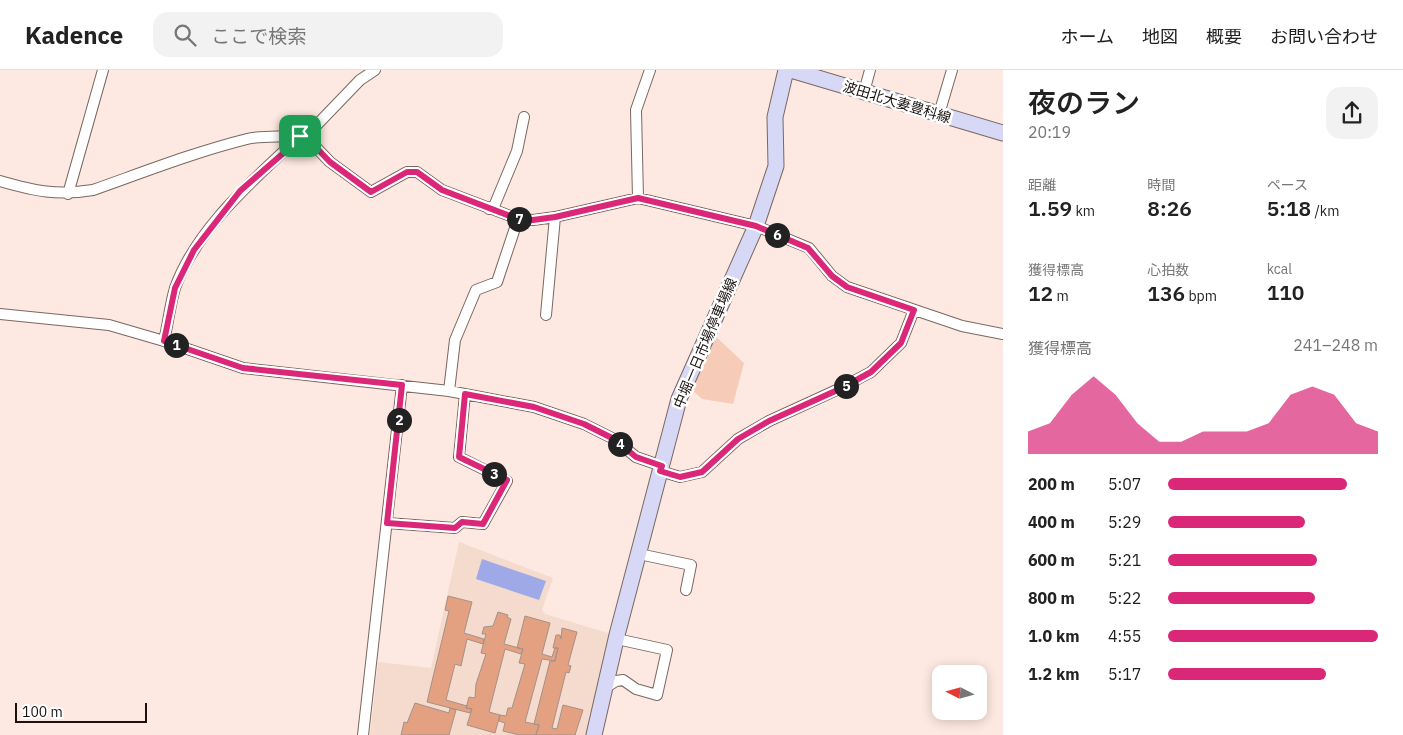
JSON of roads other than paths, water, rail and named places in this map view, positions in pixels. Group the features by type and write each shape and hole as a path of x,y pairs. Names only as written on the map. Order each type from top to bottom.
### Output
{"main road":[{"name":"中堀一日市場停車場線","path":"594,735 638,554 680,399 756,226 776,166 775,117 786,70"},
{"name":"波田北大妻豊科線","path":"791,70 1002,131"}],"street":[{"path":"68,194 103,70"},
{"path":"0,181 30,190 68,194 93,190 249,138 309,133 360,80 376,70"},
{"path":"638,198 636,110 650,70"},
{"path":"864,92 870,70"},
{"path":"939,114 952,70"},
{"path":"489,209 495,204 517,151 524,117"},
{"path":"302,135 330,162 371,192 407,172 417,172 442,190 518,219 555,217 638,198 756,226 808,248 832,276 847,287 962,326 1003,334"},
{"path":"164,341 175,288 194,250 240,191 302,135"},
{"path":"546,314 555,217"},
{"path":"449,391 455,340 476,290 497,282 518,219"},
{"path":"0,314 109,325 164,341 243,368 449,391 534,407 584,424 614,439 636,457 680,477 702,472 738,439 761,425 842,388 871,372 901,343 914,310"},
{"path":"363,735 402,385"},
{"path":"387,523 455,528 462,522 483,524 507,480 459,457 465,394"},
{"path":"638,554 691,565 686,590"},
{"path":"605,688 616,680 623,680 636,690 657,695 667,650 617,639"}],"water":[{"path":"482,559 546,581 539,600 476,579"}]}
